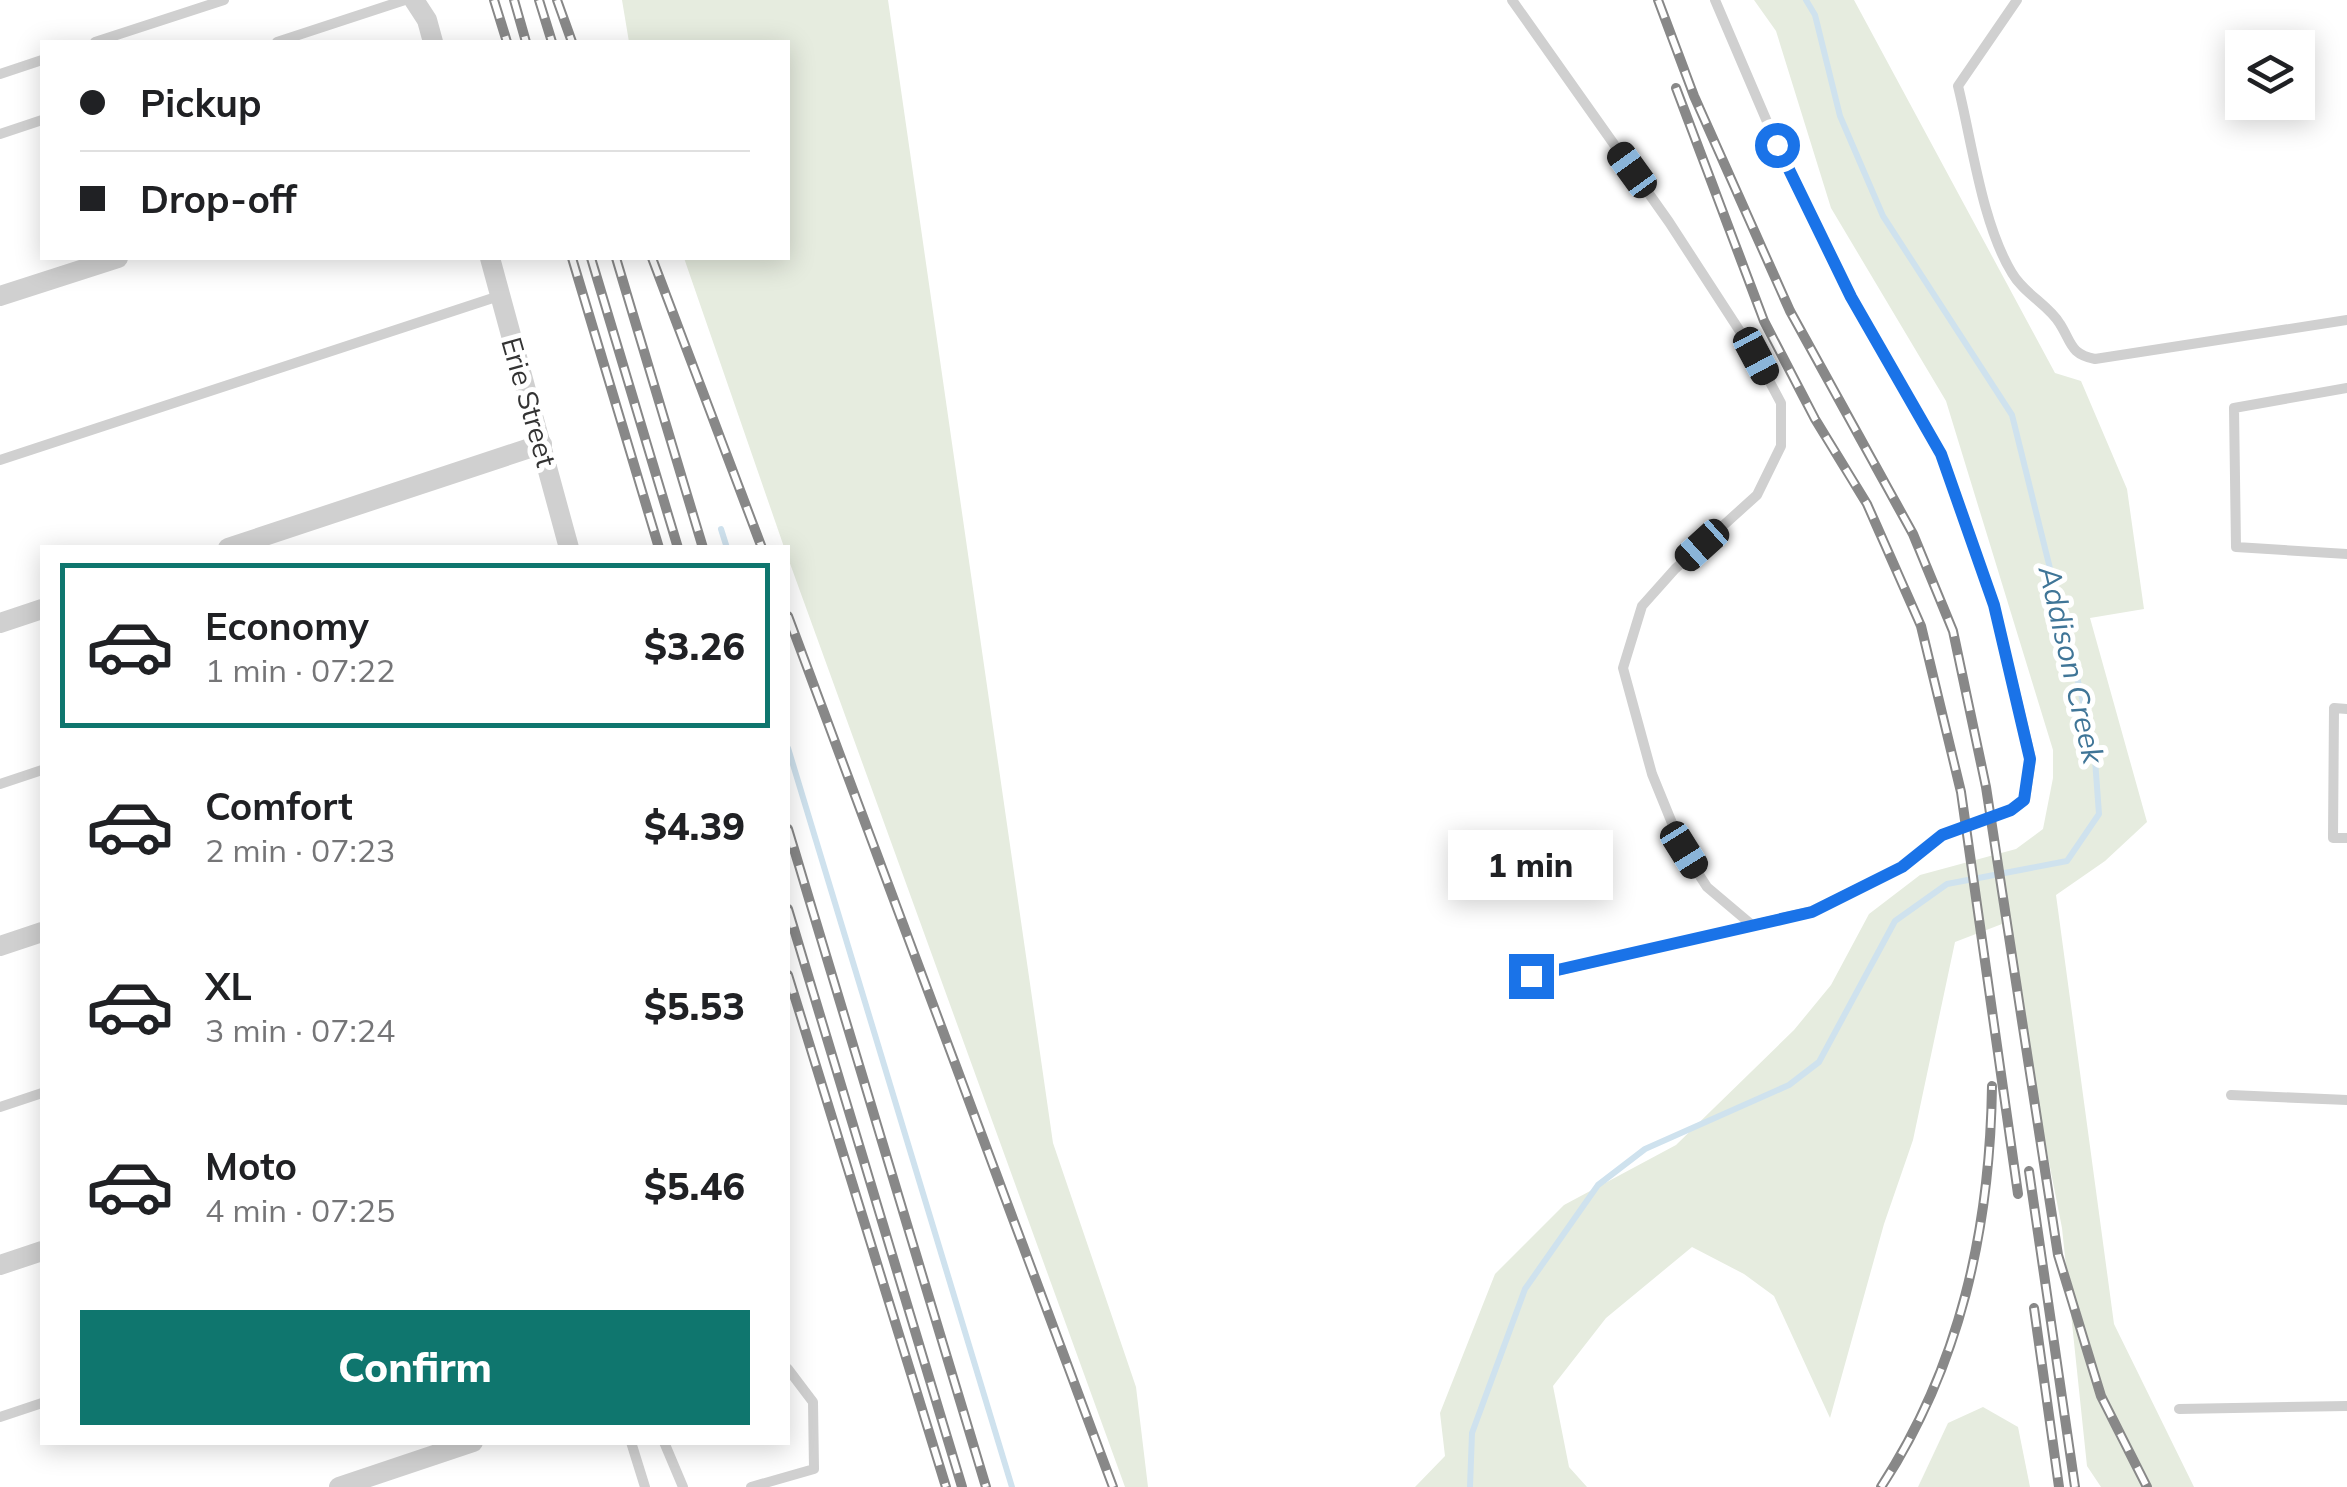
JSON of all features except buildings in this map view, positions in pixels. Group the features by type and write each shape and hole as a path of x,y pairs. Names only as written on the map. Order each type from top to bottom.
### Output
{"street":[{"path":"414,0 432,40"},
{"path":"0,296 112,260"},
{"name":"Erie Street","path":"490,260 567,545"},
{"path":"237,545 542,444"},
{"path":"0,623 40,610"},
{"path":"0,946 40,933"},
{"path":"0,1265 40,1252"},
{"path":"338,1487 464,1445"}],"lane":[{"path":"101,40 224,0"},
{"path":"283,40 405,0"},
{"path":"1512,0 1669,222 1756,356 1781,403 1781,446 1757,495 1642,606 1623,668 1652,774 1684,850 1707,887 1752,925"},
{"path":"1531,976 1812,912 1902,867 1942,835 2011,810 2024,800 2030,759 1994,605 1941,454 1851,297 1777,145 1715,0"},
{"path":"2016,0 1958,86 1986,205 2010,272 2060,322 2066,342 2080,356 2095,359 2347,320"},
{"path":"0,74 40,61"},
{"path":"0,134 40,121"},
{"path":"0,460 499,296"},
{"path":"2347,388 2234,408 2236,547 2347,554"},
{"path":"2347,709 2334,708 2334,838 2347,838"},
{"path":"0,784 40,771"},
{"path":"0,1107 40,1094"},
{"path":"2231,1095 2347,1100"},
{"path":"751,1487 814,1468 813,1402 790,1372"},
{"path":"0,1417 40,1404"},
{"path":"2179,1409 2347,1406"},
{"path":"632,1445 645,1487"},
{"path":"665,1445 683,1487"}],"shaded area":[{"path":"622,0 888,0 1053,1143 1136,1387 1148,1487 1125,1487 790,564 790,545 783,545 685,260 790,260 790,40 629,40"},
{"path":"1754,0 1854,0 2055,373 2081,381 2127,489 2144,609 2090,618 2147,822 2105,861 2056,895 2114,1324 2194,1487 2101,1487 2087,1466 2062,1228 2002,924 1955,942 1913,1140 1884,1224 1830,1418 1774,1296 1744,1274 1692,1247 1606,1318 1553,1386 1569,1467 1587,1487 1415,1487 1445,1456 1440,1413 1495,1274 1564,1205 1676,1145 1794,1030 1831,985 1869,914 1920,875 2016,849 2043,829 2053,778 2053,750 1946,401 1831,208 1776,31"},
{"path":"1983,1407 2018,1427 2030,1487 1918,1487 1948,1423"}],"waterway":[{"name":"Addison Creek","path":"1470,1487 1472,1433 1525,1289 1598,1185 1645,1149 1789,1085 1819,1062 1895,921 1947,884 2067,861 2099,814 2094,746 2012,415 1883,216 1840,116 1815,15 1806,0"},
{"path":"721,529 726,545"},
{"path":"790,755 1012,1487"}],"railway":[{"path":"494,0 506,40"},
{"path":"514,0 525,40"},
{"path":"539,0 551,40"},
{"path":"557,0 571,40"},
{"path":"1658,0 1694,96 1790,311 1913,534 1953,631 1986,787 2058,1255 2101,1396 2147,1487"},
{"path":"1676,88 1764,321 1815,419 1867,504 1921,626 1961,792 2018,1194"},
{"path":"573,260 658,545"},
{"path":"592,260 677,545"},
{"path":"617,260 702,545"},
{"path":"653,260 761,545"},
{"path":"790,621 1113,1487"},
{"path":"790,836 986,1487"},
{"path":"790,916 962,1487"},
{"path":"790,981 946,1487"},
{"path":"1881,1487 1931,1394 1965,1295 1985,1192 1992,1086"},
{"path":"2029,1171 2075,1487"},
{"path":"2034,1308 2059,1487"}],"route":[{"path":"1531,976 1812,912 1902,867 1942,835 2011,810 2024,800 2030,759 1994,605 1941,454 1851,297 1777,145"}]}
